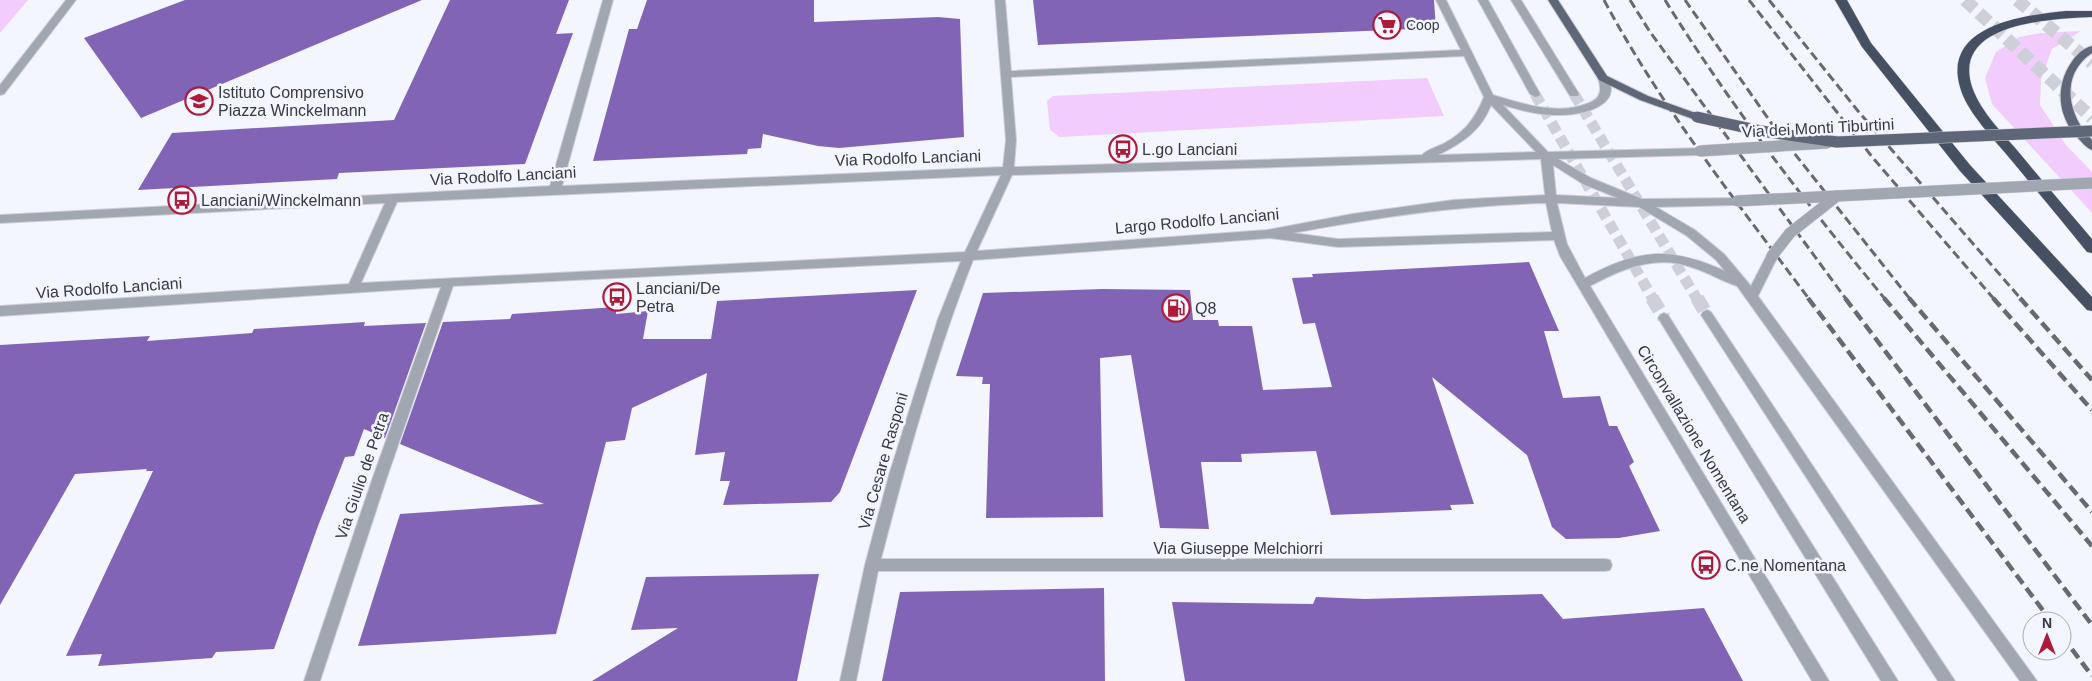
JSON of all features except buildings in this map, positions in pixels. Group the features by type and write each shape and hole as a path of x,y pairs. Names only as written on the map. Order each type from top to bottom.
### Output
{"highway":[{"path":"1841,0 1866,44 1953,153 2092,306"},
{"path":"2092,14 2027,19 1988,32 1970,48 1963,65 1964,87 1970,100 1982,117 2092,248"}],"main road":[{"path":"1552,0 1603,78 1644,98 1697,117 1761,131 1836,142"},
{"path":"2092,49 2086,52 2074,65 2067,85 2066,100 2070,120 2092,146"},
{"name":"Via dei Monti Tiburtini","path":"1836,142 2092,132"}],"street":[{"path":"0,92 71,0"},
{"path":"555,190 608,0"},
{"path":"969,256 1001,190 1008,171 1011,140 1000,0"},
{"path":"1441,0 1489,97 1546,156 1587,181 1641,203 1675,222 1705,244 1724,262 1752,296 2029,681"},
{"path":"1483,0 1535,94"},
{"path":"1516,0 1574,94"},
{"path":"1006,74 1467,53"},
{"path":"1489,97 1541,110 1559,112 1582,110 1599,102 1605,96 1607,88 1603,78"},
{"path":"1423,158 1462,139 1475,126 1484,112 1489,97"},
{"name":"Via dei Monti Tiburtini","path":"1546,156 1700,151 1836,142"},
{"path":"1008,171 1546,156"},
{"name":"Circonvallazione Nomentana","path":"1546,156 1550,199 1557,236 1583,285 1732,530 1821,681"},
{"name":"Via Rodolfo Lanciani","path":"0,219 555,190 1008,171"},
{"path":"1550,199 1641,203 1736,201 2092,183"},
{"path":"1752,296 1767,264 1779,245 1790,233 1837,196"},
{"path":"353,288 393,198"},
{"name":"Largo Rodolfo Lanciani","path":"969,256 1266,234 1304,225 1416,209 1479,202 1550,199"},
{"path":"1266,234 1338,243 1557,236"},
{"name":"Via Rodolfo Lanciani","path":"0,311 353,288 969,256"},
{"name":"Via Cesare Rasponi","path":"848,681 872,565 896,475 944,319 969,256"},
{"path":"1583,285 1626,262 1650,256 1687,261 1740,283"},
{"name":"Via Giulio de Petra","path":"312,681 383,468 448,283"},
{"path":"1707,315 1947,681"},
{"path":"1664,318 1890,681"},
{"name":"Via Giuseppe Melchiorri","path":"872,565 1605,566"}],"shaded area":[{"path":"0,0 28,0 0,33"},
{"path":"2081,31 2052,49 2041,79 2040,105 2066,145 2092,172 2092,213 1992,104 1985,78 1996,52 2019,37 2041,33"},
{"path":"1427,78 1444,116 1060,137 1050,130 1047,101 1053,96"}],"tunnel":[{"path":"1965,0 2092,118"},
{"path":"2017,0 2092,63"},
{"path":"1535,94 1653,299"},
{"path":"1574,94 1697,299"},
{"path":"1652,298 1664,318"},
{"path":"1697,298 1707,315"}],"railway":[{"path":"1604,0 1626,40 1675,116 1809,299"},
{"path":"1630,0 1650,32 1846,299"},
{"path":"1665,0 1742,115 1826,227 1885,299"},
{"path":"1685,0 1779,134 1910,299"},
{"path":"1749,0 1873,158 1994,299"},
{"path":"1769,0 1858,111 2021,299"},
{"path":"1808,298 2043,611"},
{"path":"1845,298 2092,625"},
{"path":"1884,298 2092,546"},
{"path":"1909,298 2092,512"},
{"path":"1993,298 2092,410"},
{"path":"2020,298 2092,380"},
{"path":"2072,649 2092,676"}],"place":[{"name":"Coop","path":"1387,25"},
{"name":"Istituto Comprensivo Piazza Winckelmann","path":"199,101"},
{"name":"L.go Lanciani","path":"1123,149"},
{"name":"Lanciani/Winckelmann","path":"182,200"},
{"name":"Lanciani/De Petra","path":"617,297"},
{"name":"Q8","path":"1176,308"},
{"name":"C.ne Nomentana","path":"1706,565"}]}
